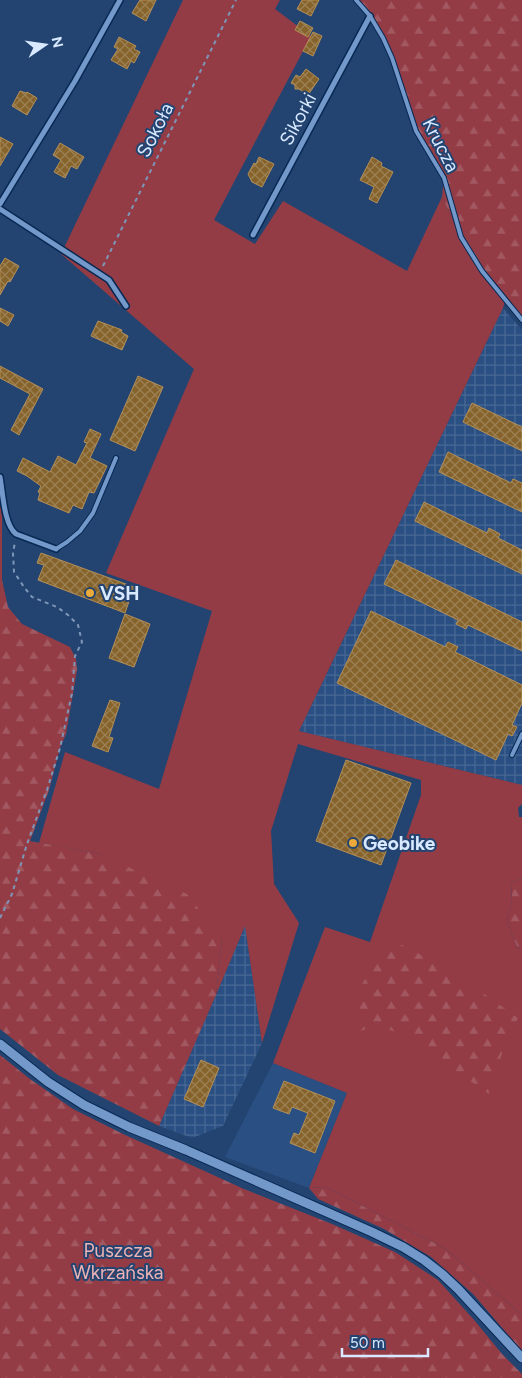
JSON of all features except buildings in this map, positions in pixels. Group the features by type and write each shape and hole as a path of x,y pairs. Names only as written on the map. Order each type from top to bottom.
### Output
{"street":[{"path":"0,204 75,81 120,0"},
{"name":"Sikorki","path":"253,236 370,16"},
{"path":"0,209 14,220 100,273 109,280 126,306"},
{"path":"0,477 11,531 56,549"},
{"path":"0,1044 48,1082 84,1105 129,1127 186,1150 403,1247 424,1260 448,1279 522,1358"}],"lane":[{"name":"Krucza","path":"356,0 370,16 392,58 416,131 444,178 462,237 482,271 522,320"},
{"path":"56,549 80,531 93,513 116,458"},
{"path":"512,755 522,734"}],"path":[{"name":"Sokoła","path":"100,273 236,0"},
{"path":"0,918 12,894 27,844 48,790 60,748 72,693 75,656 82,642 78,625 57,607 32,597 14,572 13,553 16,534"}],"shaded area":[{"path":"503,308 522,330 522,785 299,731"},
{"path":"245,925 262,1043 223,1126 192,1138 159,1126"},
{"path":"273,1063 347,1093 309,1188 225,1157"}],"green space":[{"path":"183,0 280,0 275,9 311,36 214,220 255,244 283,201 407,271 442,197 459,233 505,301 299,731 522,785 522,804 518,808 519,817 522,817 522,878 511,883 512,901 507,921 518,949 522,948 522,1315 446,1249 326,1187 309,1188 347,1093 273,1063 325,927 370,942 421,795 421,780 298,744 271,831 274,884 299,923 262,1043 245,926 216,995 222,939 100,854 39,843 65,752 159,789 212,611 106,573 194,369 61,254"},
{"path":"356,0 522,0 522,316 505,301 482,271 459,233 442,197 444,178 416,131 383,38"},
{"path":"0,502 2,517 2,580 8,607 22,624 70,647 76,659 77,670 66,734 60,748 49,790 30,841 100,854 187,894 222,939 216,995 159,1126 58,1075 0,1029"},
{"path":"522,878 522,948 518,949 507,921 512,901 511,883"},
{"path":"390,939 449,969 518,1018 507,1038 489,1094 460,1074 423,1041 390,1030 380,1024 358,1032 359,989"},
{"name":"Puszcza Wkrzańska","path":"0,1055 73,1109 123,1134 244,1189 332,1224 395,1252 438,1280 502,1354 522,1374 522,1378 0,1378"},
{"path":"326,1187 446,1249 522,1315 522,1351 473,1294 431,1257 384,1229 318,1199 309,1188"}],"place":[{"name":"VSH","path":"90,593"},
{"name":"Geobike","path":"353,843"}]}
